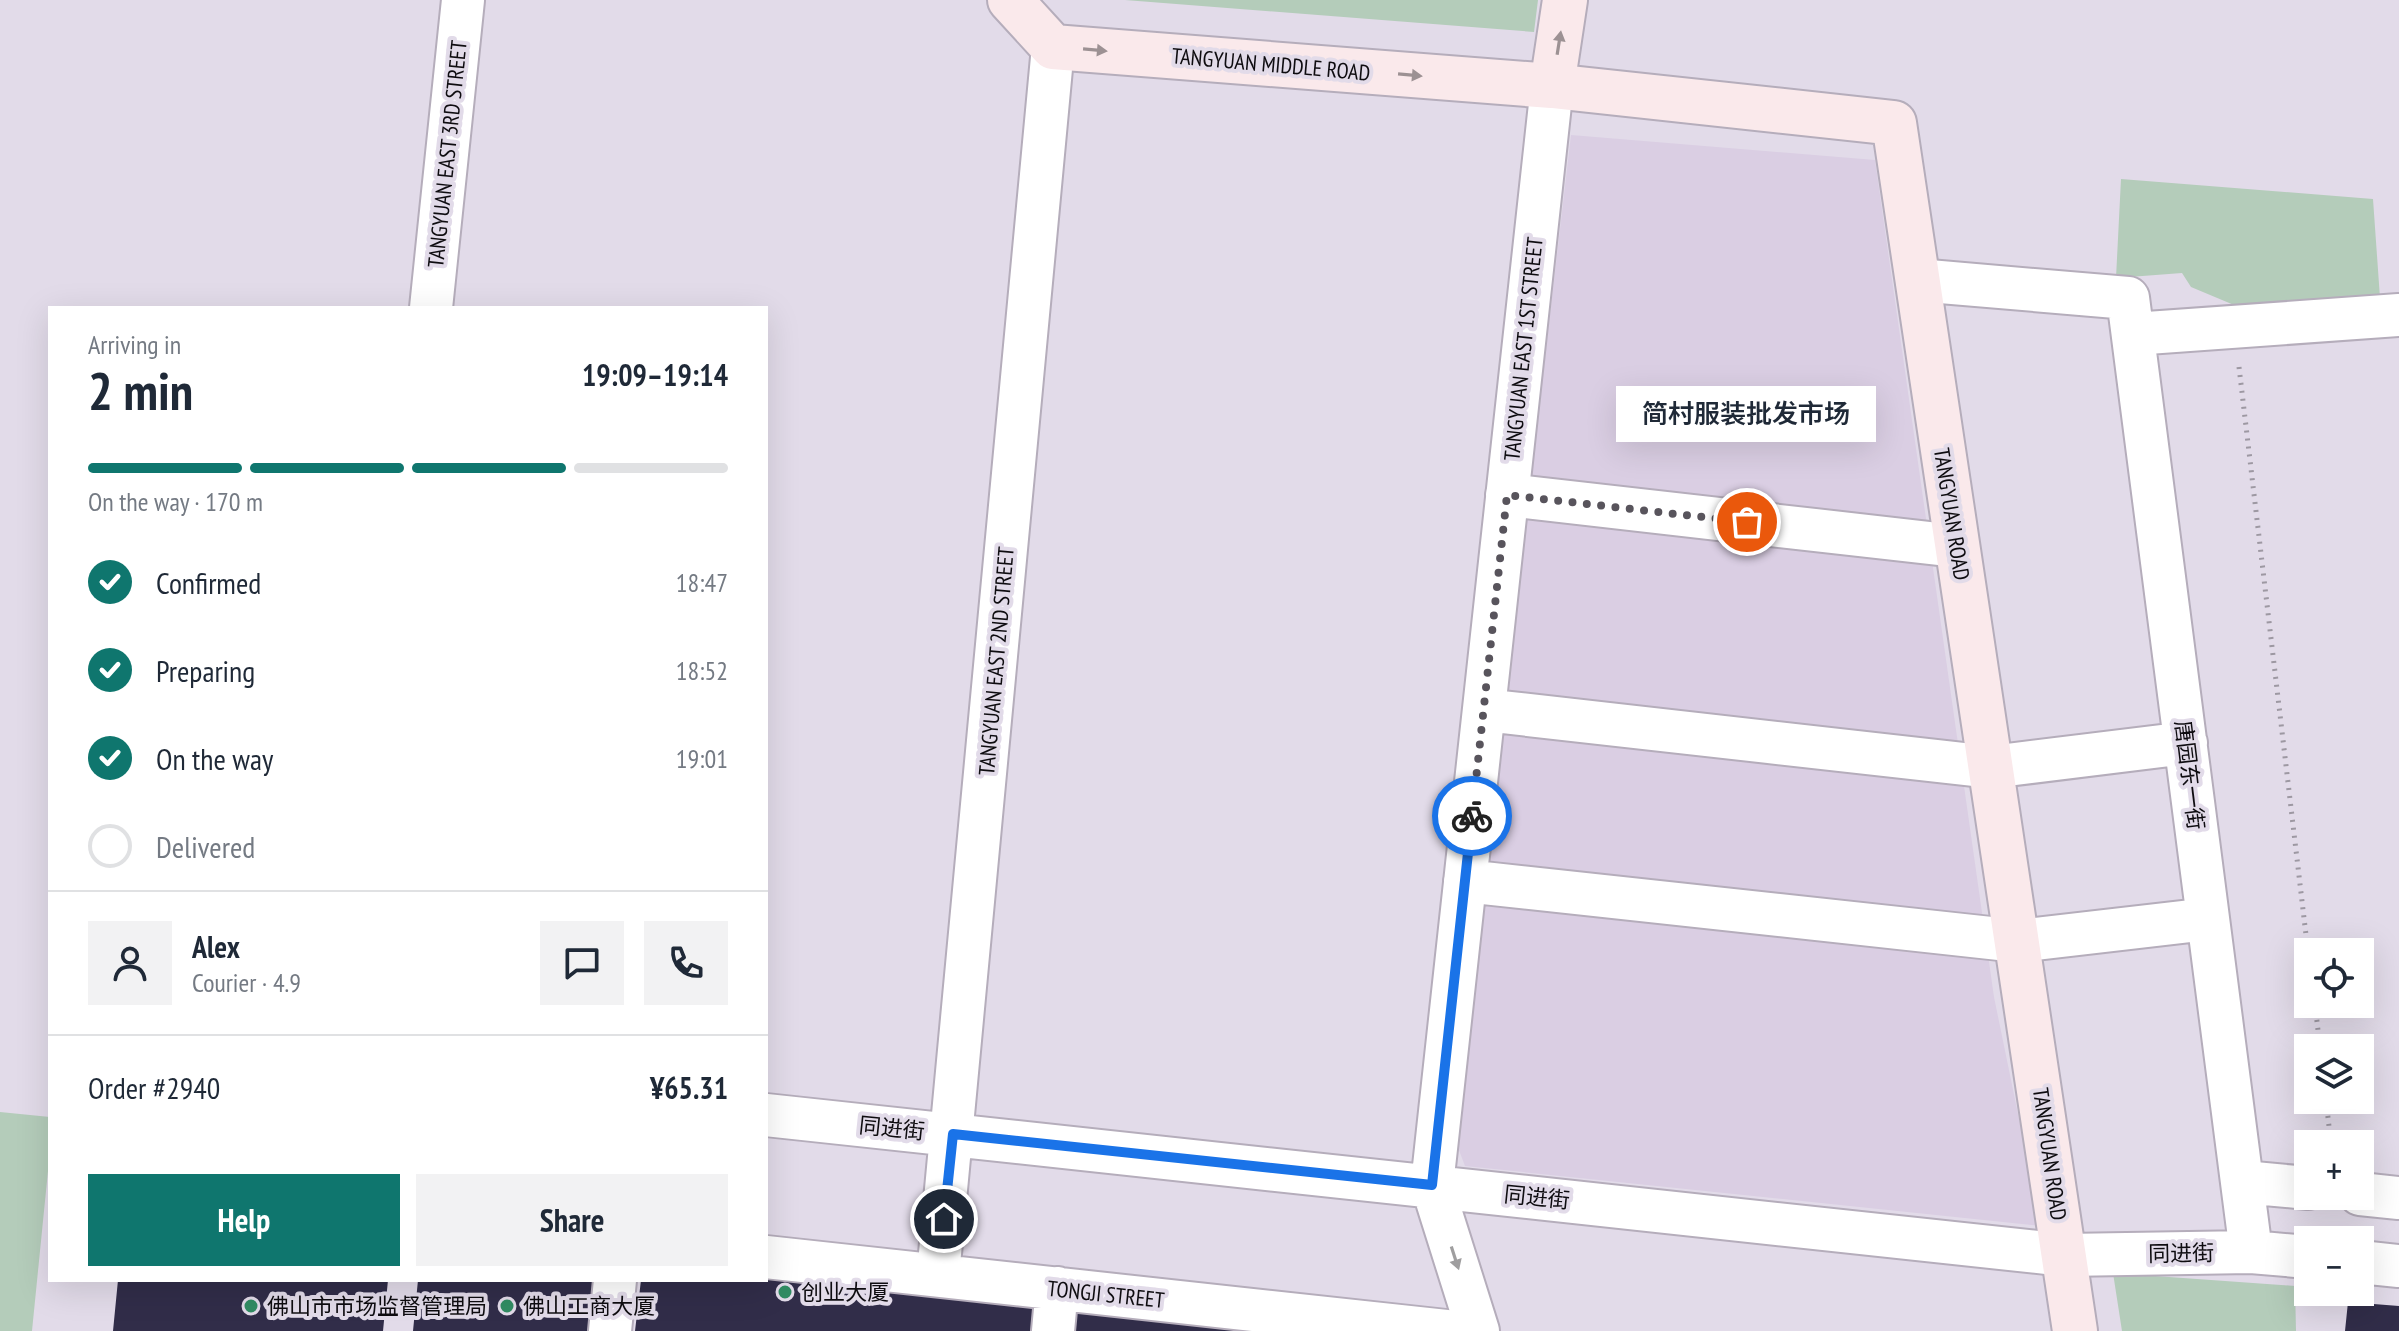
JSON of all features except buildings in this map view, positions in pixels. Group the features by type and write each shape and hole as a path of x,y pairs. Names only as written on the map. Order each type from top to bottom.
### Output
{"street":[{"name":"TANGYUAN EAST 3RD STREET","path":"431,306 463,0"},
{"path":"1010,0 1053,47"},
{"path":"1552,86 1565,0"},
{"name":"TANGYUAN MIDDLE ROAD","path":"1053,47 1552,86"},
{"name":"TANGYUAN EAST 2ND STREET","path":"938,1275 1053,47"},
{"name":"TANGYUAN ROAD","path":"1552,86 1894,123 2075,1331"},
{"name":"TANGYUAN EAST 1ST STREET","path":"1432,1185 1552,86"},
{"path":"1917,280 2131,316 2234,326 2399,315"},
{"name":"唐园东一街","path":"2131,316 2251,1252"},
{"path":"1507,495 1956,546"},
{"path":"1484,710 1991,767 2186,743"},
{"path":"1465,881 2018,941 2208,919"},
{"name":"同进街","path":"768,1115 2065,1255 2251,1252 2294,1256"},
{"path":"2243,1182 2294,1187"},
{"path":"1432,1185 1478,1331"},
{"path":"2374,1195 2399,1198"},
{"name":"TONGJI STREET","path":"768,1257 1446,1331"},
{"path":"2374,1263 2399,1266"},
{"path":"610,1331 615,1282"},
{"path":"1053,1331 1057,1288"}],"path":[{"path":"2234,326 2306,938"}],"shaded area":[{"path":"1571,135 1875,160 1994,997 2041,1226 1465,1166 1454,1137"}],"green space":[{"path":"1125,0 1538,0 1534,32"},
{"path":"2121,179 2373,199 2380,298 2234,305 2191,287 2182,273 2116,278"},
{"path":"0,1112 48,1117 48,1171 32,1331 0,1331"},
{"path":"2113,1273 2294,1286 2296,1331 2122,1331"}],"way so far":[{"path":"1472,816 1507,495 1747,522"}],"place":[{"name":"简村服装批发市场","path":"1747,522"},
{"name":"创业大厦","path":"785,1292"},
{"name":"佛山市市场监督管理局","path":"251,1306"},
{"name":"佛山工商大厦","path":"507,1306"}],"route":[{"path":"944,1219 953,1134 1432,1185 1472,816"}]}
